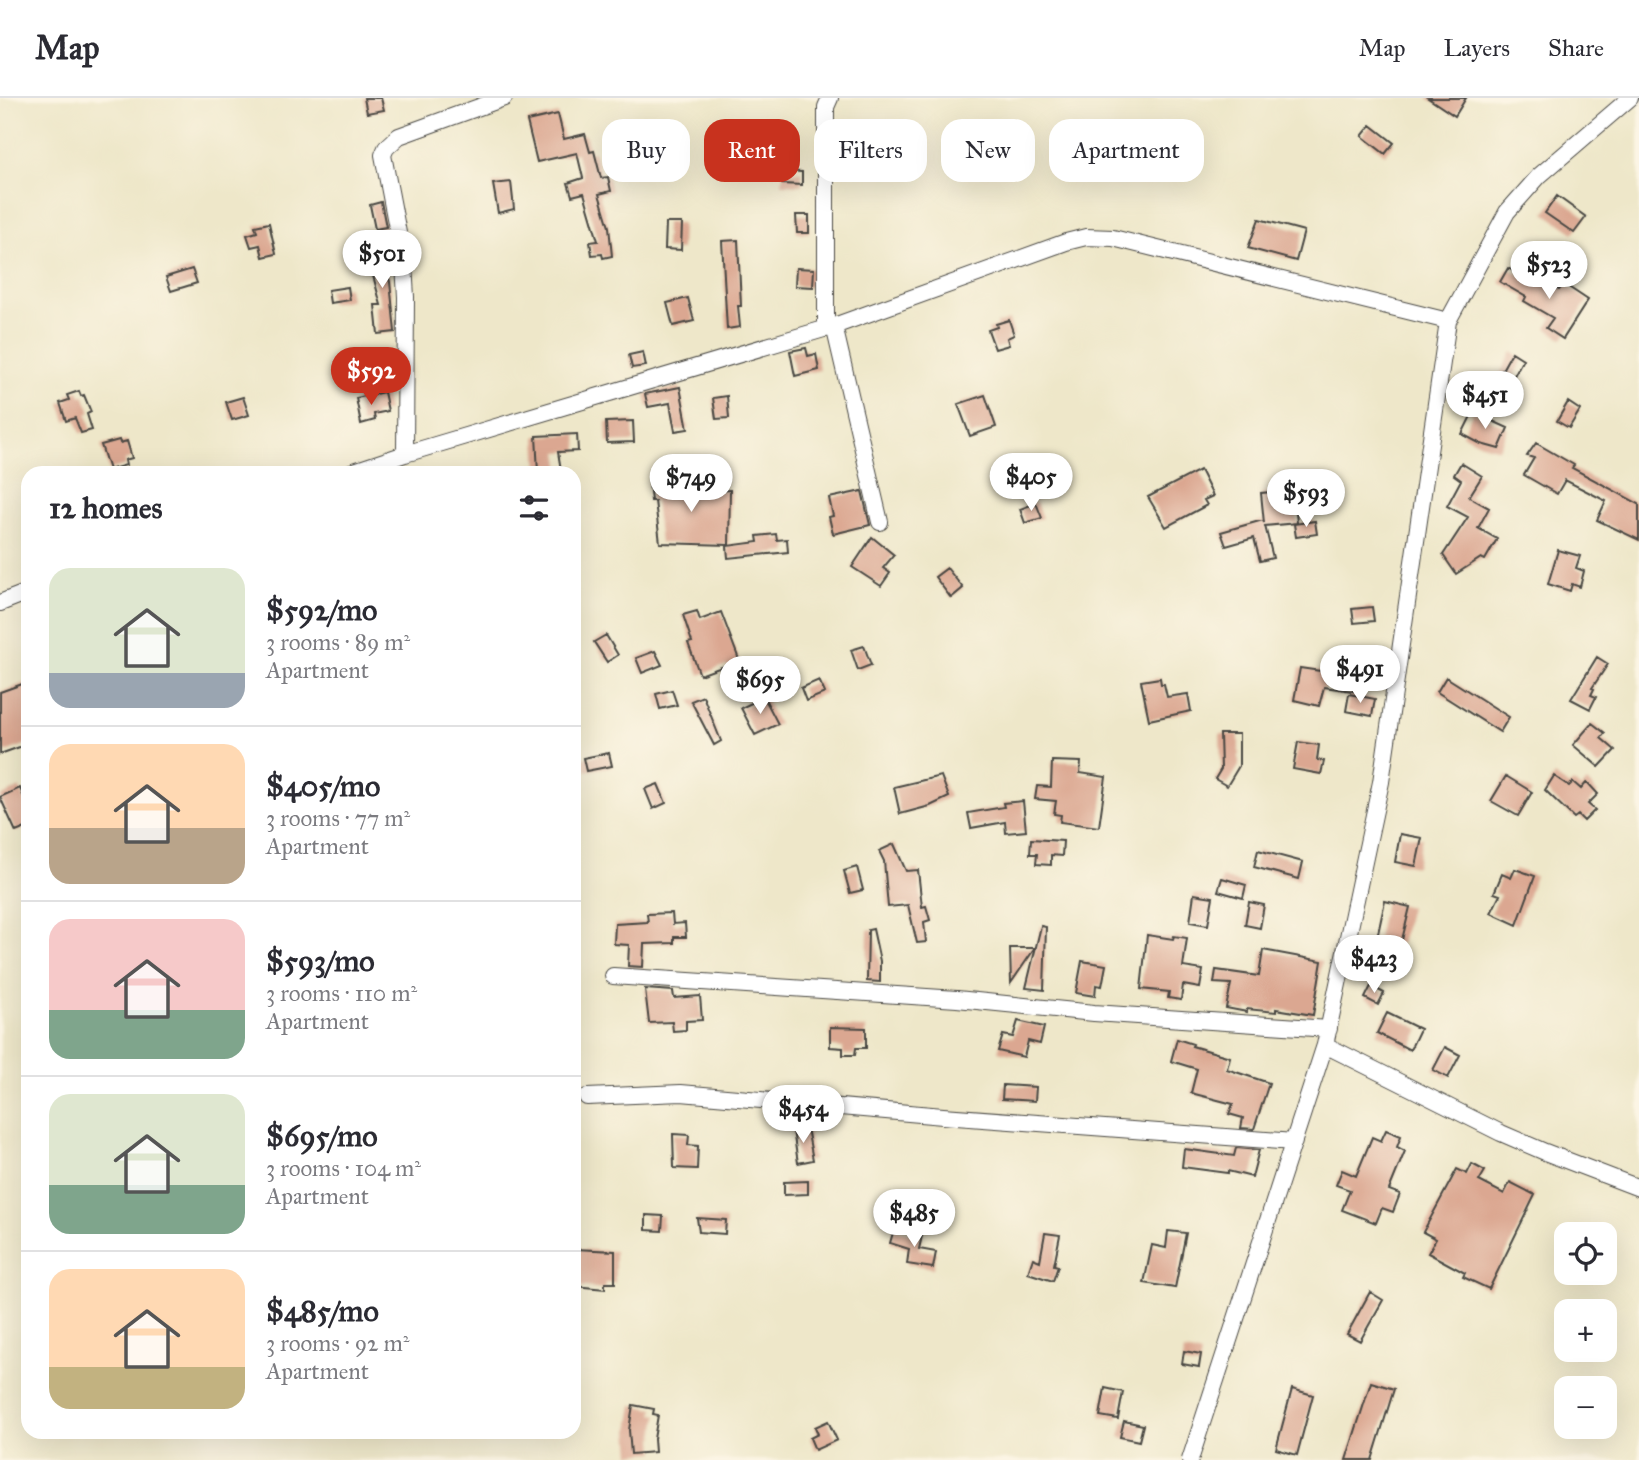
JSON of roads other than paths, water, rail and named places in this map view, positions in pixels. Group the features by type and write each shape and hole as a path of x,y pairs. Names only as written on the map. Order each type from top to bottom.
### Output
{"street":[{"path":"405,454 406,286 383,155 391,141 400,136 504,98"},
{"path":"830,98 826,107 830,328 880,522"},
{"path":"1190,1460 1327,1037 1381,782 1448,321 1507,212 1539,176 1630,98"},
{"path":"369,466 830,328 1086,237 1113,238 1448,321"},
{"path":"0,603 21,595"},
{"path":"613,976 957,999 1327,1037 1501,1133 1639,1188"},
{"path":"587,1097 681,1093 1294,1142"}]}
